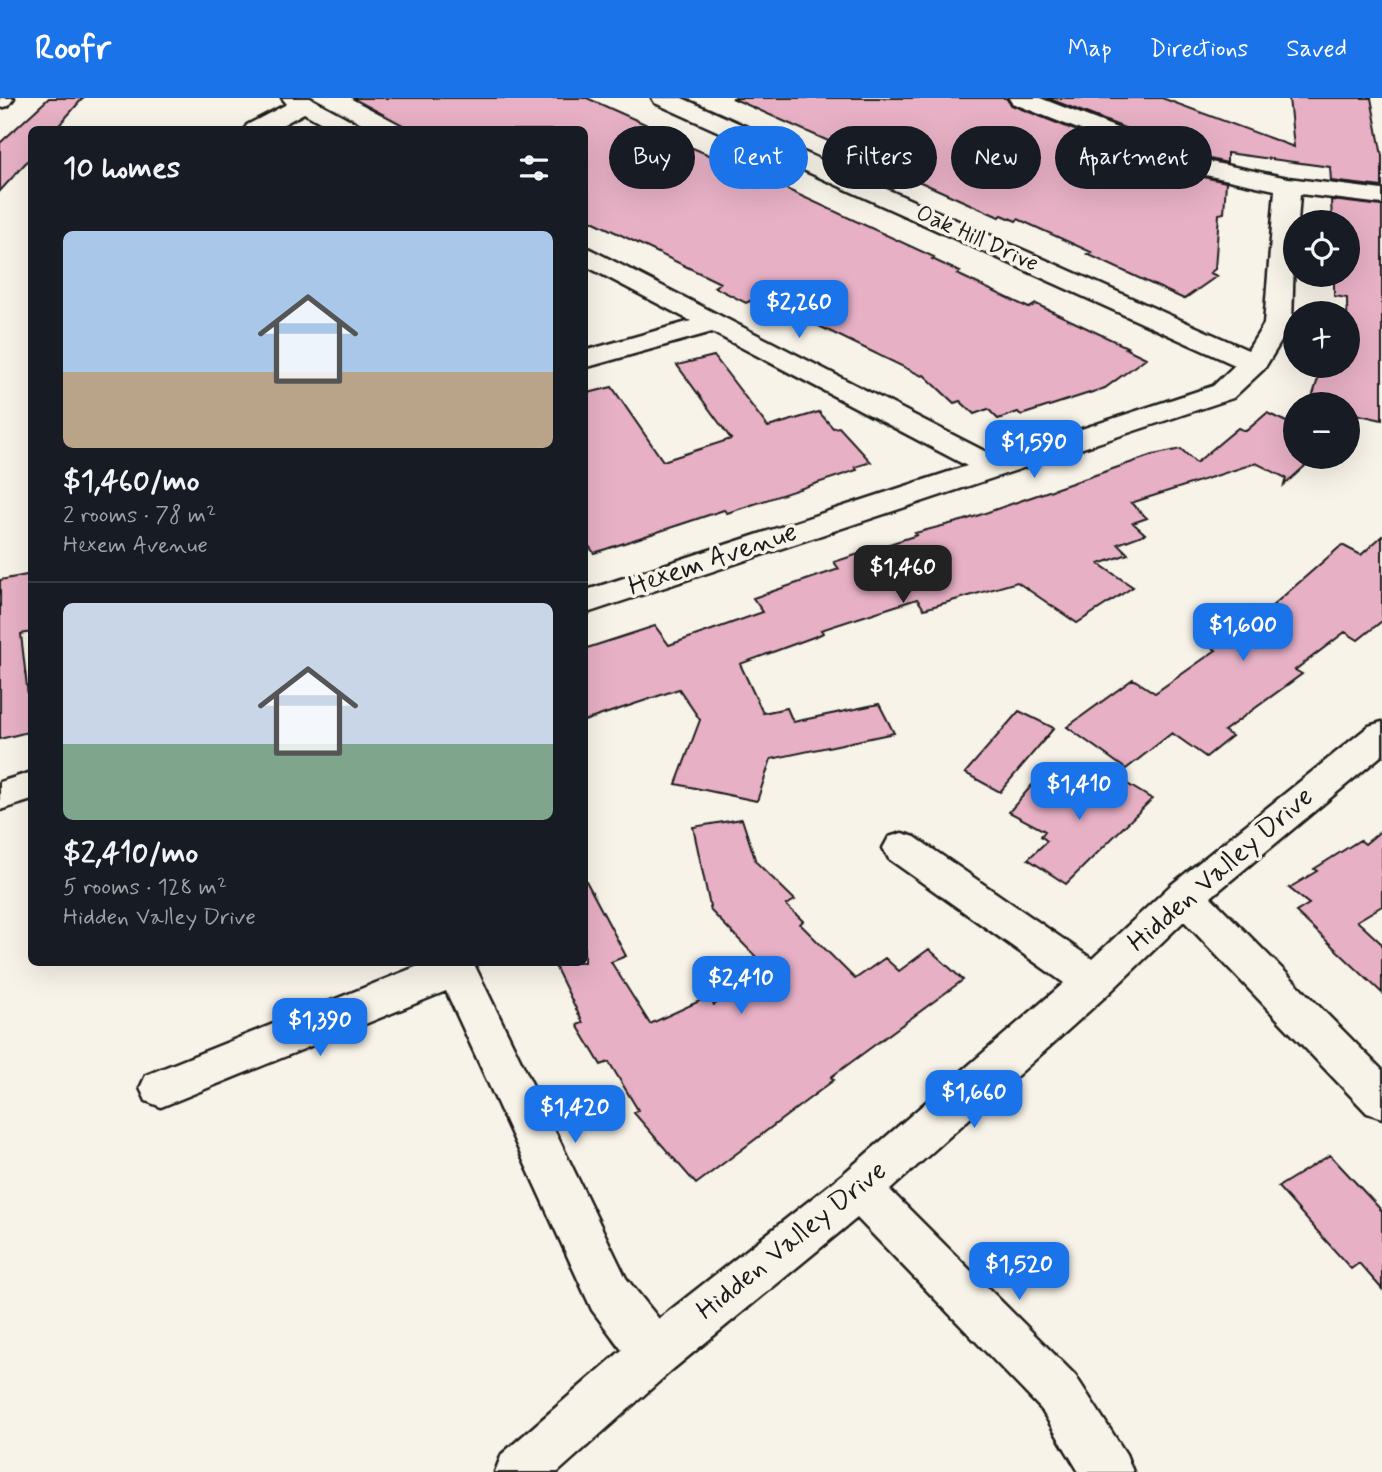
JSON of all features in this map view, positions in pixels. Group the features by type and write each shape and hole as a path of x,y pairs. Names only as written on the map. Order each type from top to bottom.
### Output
{"street":[{"name":"Oak Hill Drive","path":"663,98 1254,363"},
{"path":"1020,98 1190,165 1287,185 1382,197"},
{"path":"261,126 298,101 345,126"},
{"name":"Hexem Avenue","path":"588,602 1223,392 1254,363 1278,324 1287,185"},
{"path":"588,256 992,467"},
{"path":"588,359 713,323"},
{"name":"Hidden Valley Drive","path":"520,1472 655,1353 859,1189 1094,982 1185,896 1382,735"},
{"path":"0,796 28,787"},
{"path":"902,848 1094,982"},
{"path":"1185,896 1382,1099"},
{"path":"161,1088 454,966 609,1294 655,1353"},
{"path":"859,1189 1058,1392 1108,1472"}],"building":[{"path":"49,98 83,98 58,126 28,126 28,160 0,191 0,143"},
{"path":"352,98 587,98 650,126 609,126 609,189 695,189 695,149 709,155 709,189 786,189 934,257 932,259 960,272 957,274 1029,308 1036,304 1146,358 1105,388 1021,415 1018,412 998,419 988,409 974,414 960,401 954,403 924,375 792,313 782,319 750,301 746,303 714,287 720,283 588,219 588,126 404,126"},
{"path":"732,98 1006,98 1011,105 1064,126 1055,126 1055,189 1212,189 1212,179 1226,182 1224,213 1219,214 1215,269 1210,273 1217,276 1184,299 1018,219 1016,221 1002,215 999,217 936,189 937,126 822,126 822,138 808,132 808,126 795,126"},
{"path":"1047,98 1162,98 1294,147 1289,98 1371,98 1382,156 1382,187 1331,181 1330,167 1227,153 1227,163 1212,160 1212,126 1119,126"},
{"path":"1331,200 1382,206 1382,420 1360,415 1360,392 1314,392 1318,378 1360,378 1360,301 1347,301 1347,298 1334,296 1334,287 1360,287 1360,210 1331,210"},
{"path":"714,356 768,427 819,412 833,428 839,427 871,462 855,467 857,470 727,513 724,510 594,553 588,545 588,393 612,387 663,461 731,439 677,365"},
{"path":"1267,413 1283,420 1283,469 1302,469 1284,485 1286,478 1256,463 1131,503 1147,518 1133,523 1145,534 1118,544 1128,554 1099,564 1133,587 1077,623 1017,582 924,609 917,599 821,630 823,633 819,635 740,664 763,713 787,708 793,722 879,704 894,733 771,759 757,801 676,784 700,720 679,689 588,720 588,648 655,626 669,645 763,612 753,598 839,569 834,562 1153,455 1181,449 1196,463 1238,428 1246,431"},
{"path":"1382,536 1382,621 1358,640 1345,632 1295,670 1302,674 1224,731 1232,736 1206,757 1172,733 1126,769 1067,727 1133,679 1155,693 1216,650 1204,642 1253,607 1263,614 1342,545 1361,555"},
{"path":"28,575 28,633 21,634 28,696 28,732 0,739 0,580"},
{"path":"1019,711 1054,728 1000,792 965,773"},
{"path":"1101,768 1152,799 1066,884 1028,859 1047,841 1041,836 1045,831 1009,812 1032,785 1065,803"},
{"path":"742,819 756,862 795,900 786,905 803,921 800,924 855,979 885,958 899,971 929,949 963,980 831,1077 834,1080 696,1184 634,1113 638,1110 609,1062 601,1065 577,1025 583,1023 555,966 588,966 588,885 626,956 611,962 650,1024 708,997 714,1005 768,969 711,911 693,827"},
{"path":"1382,830 1382,906 1357,921 1382,944 1382,993 1296,912 1309,904 1289,888 1360,840 1365,844"},
{"path":"1330,1155 1382,1211 1382,1289 1359,1263 1351,1269 1278,1187"}]}
